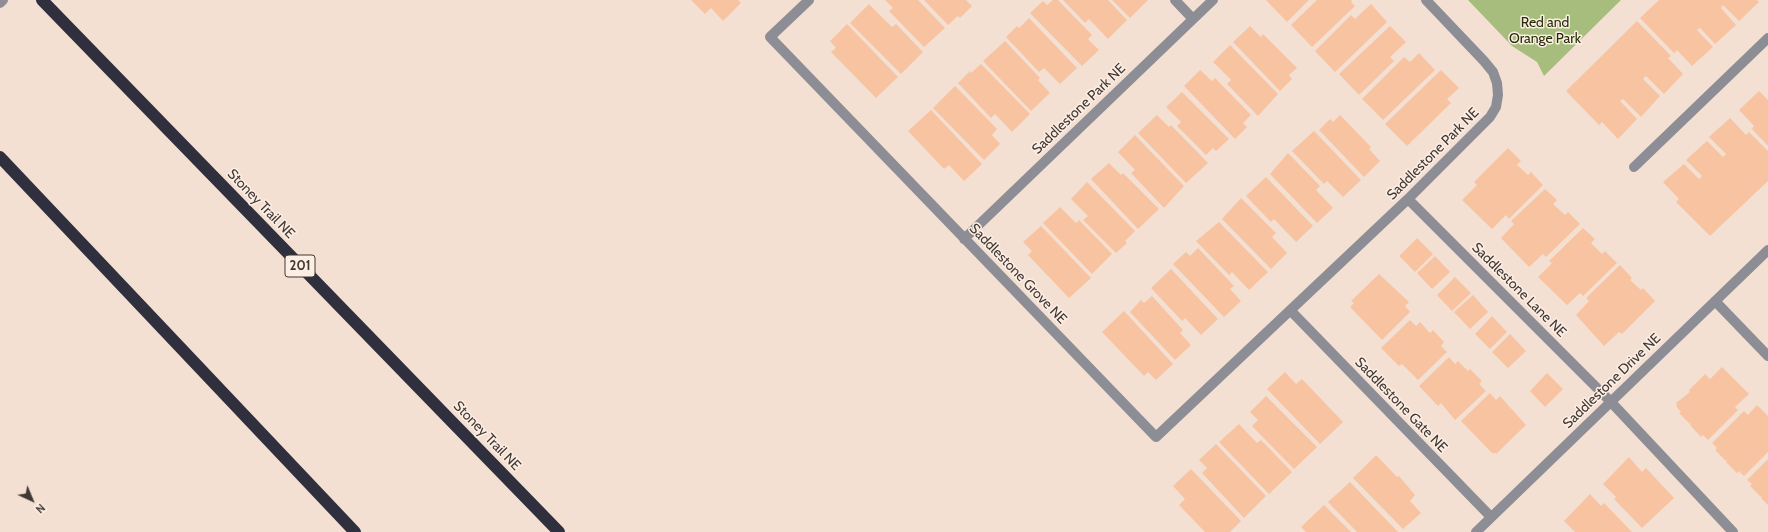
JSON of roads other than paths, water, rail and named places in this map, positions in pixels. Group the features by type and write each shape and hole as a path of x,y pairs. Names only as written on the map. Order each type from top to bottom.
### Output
{"highway":[{"name":"Stoney Trail NE","path":"42,0 559,532"},
{"path":"0,157 355,532"}],"street":[{"path":"0,3 3,0"},
{"name":"Saddlestone Grove NE","path":"809,0 770,37 1156,437 1291,311"},
{"path":"1175,0 1193,19"},
{"name":"Saddlestone Park NE","path":"964,239 1213,0"},
{"name":"Saddlestone Park NE","path":"1291,311 1482,127 1496,107 1498,95 1497,83 1492,72 1484,61 1426,0"},
{"path":"1634,167 1768,38"},
{"name":"Saddlestone Lane NE","path":"1408,199 1610,401 1733,532"},
{"name":"Saddlestone Drive NE","path":"1476,532 1768,250"},
{"path":"1715,301 1768,356"},
{"name":"Saddlestone Gate NE","path":"1291,311 1492,517"}],"park label":[{"name":"Red and Orange Park","path":"1545,32"}]}
